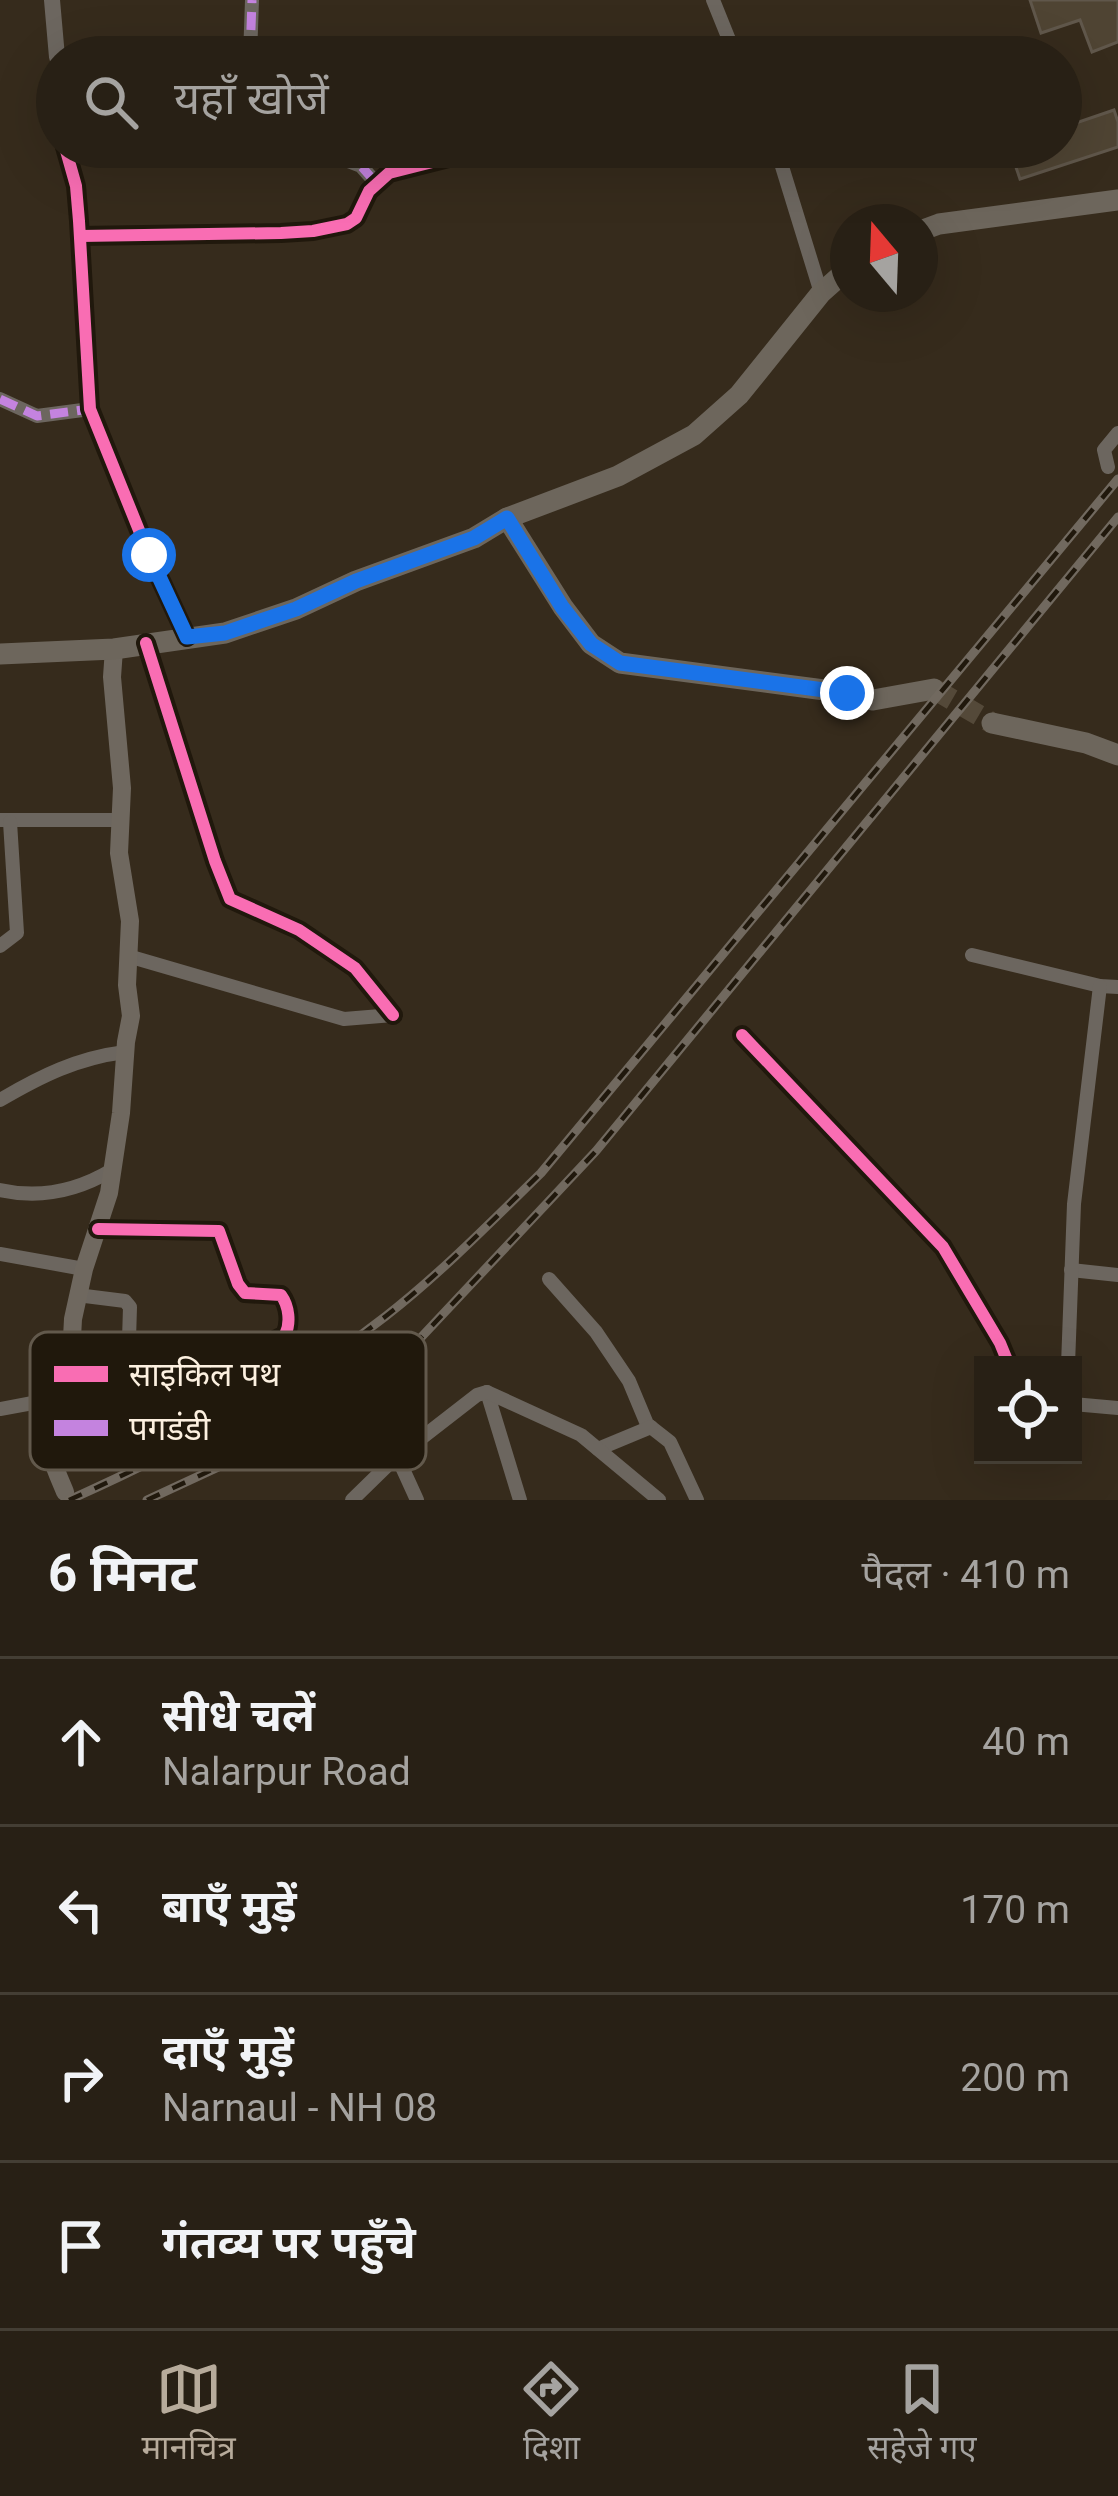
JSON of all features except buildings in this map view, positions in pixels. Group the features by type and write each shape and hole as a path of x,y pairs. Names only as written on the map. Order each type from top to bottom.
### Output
{"main road":[{"path":"938,224 1118,200"},
{"path":"0,654 114,649 225,633 474,538 507,518 618,476 694,435 739,394 830,285"},
{"path":"507,518 562,607 591,644 620,663 873,700 934,689"},
{"path":"73,1332 77,1295 110,1192 131,1016 127,986 130,922 119,854 114,649"},
{"path":"992,723 1086,742 1118,755"},
{"path":"57,1470 65,1492"}],"street":[{"path":"52,0 55,36"},
{"path":"251,36 252,0"},
{"path":"713,0 727,36"},
{"path":"71,168 80,236 90,409 187,637"},
{"path":"363,168 377,184"},
{"path":"80,236 313,231 347,224 356,218 369,191 389,173 409,168"},
{"path":"782,168 821,293"},
{"path":"0,399 37,416 90,409"},
{"path":"1108,467 1104,450 1118,434"},
{"path":"128,956 344,1019 393,1015 355,968 299,930 230,899 146,644"},
{"path":"0,946 17,933 5,821 121,820"},
{"path":"973,955 1118,987"},
{"path":"1068,1356 1074,1204 1100,986"},
{"path":"742,1036 943,1247 1006,1356"},
{"path":"0,1100 47,1072 125,1052"},
{"path":"0,1190 23,1196 65,1191 112,1170"},
{"path":"98,1229 219,1231 245,1293 281,1295 286,1303 287,1332"},
{"path":"0,1254 84,1269"},
{"path":"1071,1270 1118,1276"},
{"path":"549,1279 596,1332 629,1381 647,1424 670,1442 697,1500"},
{"path":"77,1295 125,1301 130,1307 129,1332"},
{"path":"487,1392 520,1500"},
{"path":"426,1434 487,1392 581,1435 659,1500"},
{"path":"0,1409 30,1403"},
{"path":"1082,1405 1118,1408"},
{"path":"598,1450 651,1427"},
{"path":"352,1500 383,1470"},
{"path":"404,1470 417,1500"}],"tunnel":[{"path":"934,689 992,723"}],"railway":[{"path":"365,1332 446,1265 541,1173 1118,479"},
{"path":"426,1332 596,1151 1118,517"},
{"path":"69,1500 133,1470"},
{"path":"147,1500 212,1470"}],"marked path":[{"path":"251,36 252,0"},
{"path":"363,168 377,184"},
{"path":"0,399 37,416 90,409"}],"cycle path":[{"path":"71,168 76,186 90,409 187,637"},
{"path":"80,236 281,233 347,224 356,218 369,191 389,173 409,168"},
{"path":"146,643 230,899 299,930 355,968 393,1015"},
{"path":"742,1035 943,1247 1005,1356"},
{"path":"98,1229 219,1231 245,1293 281,1295 287,1309 286,1332"}],"route":[{"path":"149,555 187,637 225,633 296,609 356,581 474,538 507,518 562,607 591,644 620,663 847,693"}]}
